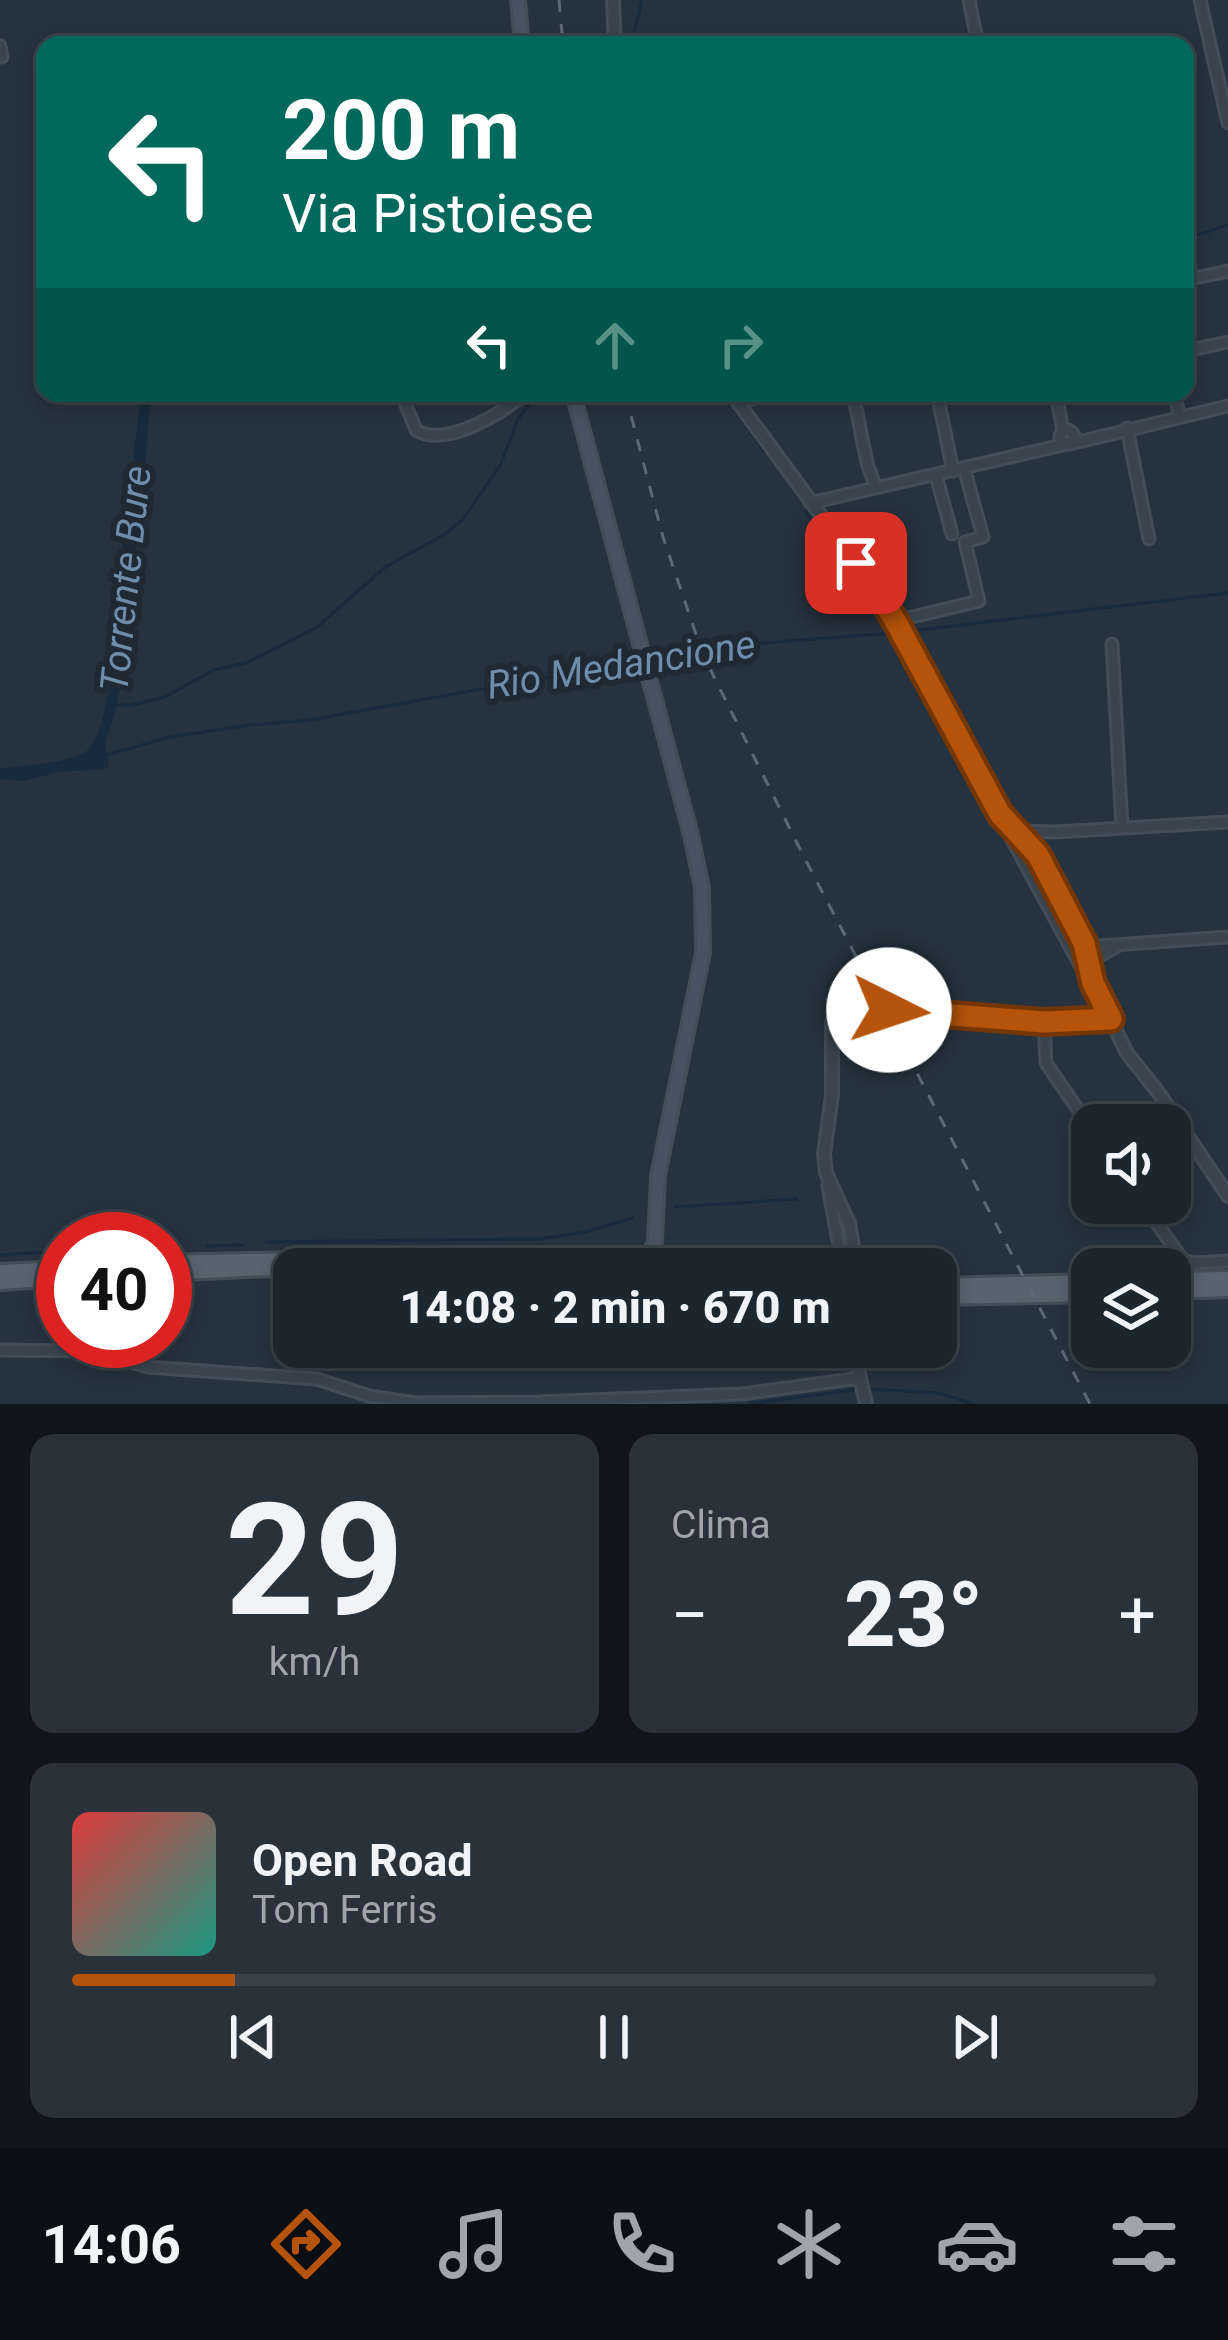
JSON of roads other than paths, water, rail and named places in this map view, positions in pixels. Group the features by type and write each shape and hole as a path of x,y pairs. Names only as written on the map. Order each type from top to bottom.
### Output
{"main road":[{"path":"518,0 521,36"},
{"path":"575,402 698,865 704,930 704,953 658,1176 653,1248"},
{"path":"656,1231 663,1248"},
{"path":"192,1262 273,1260"},
{"path":"0,1272 36,1270"},
{"path":"192,1272 273,1270"},
{"path":"1191,1287 1228,1279"},
{"path":"0,1282 36,1280"},
{"path":"957,1285 1071,1283"},
{"path":"1191,1283 1228,1289"},
{"path":"957,1297 1071,1294"}],"street":[{"path":"613,0 615,36"},
{"path":"969,0 977,36"},
{"path":"1200,0 1228,122"},
{"path":"1194,278 1228,271"},
{"path":"1194,350 1228,342"},
{"path":"405,402 416,430 438,436 501,413 514,402"},
{"path":"738,402 902,621 904,637 1002,816 1028,854 1038,855 1085,947 1093,983 1127,1053 1228,1196"},
{"path":"855,402 876,488"},
{"path":"902,621 979,601 965,542 983,537 940,402"},
{"path":"1058,402 1068,438"},
{"path":"1176,402 1180,416"},
{"path":"809,503 959,470 1068,438 1108,434 1228,406"},
{"path":"1127,428 1149,538"},
{"path":"936,475 952,534"},
{"path":"1112,644 1122,827"},
{"path":"1002,816 1017,831 1093,983"},
{"path":"1017,831 1228,822"},
{"path":"1028,854 1037,840 1056,832"},
{"path":"1070,943 1077,949 1228,937"},
{"path":"1093,983 1096,958 1119,946"},
{"path":"839,1248 824,1154 836,1012 882,1009 1044,1022 1111,1019"},
{"path":"1044,1022 1046,1063 1074,1104"},
{"path":"826,1173 849,1223 853,1248"},
{"path":"1157,1224 1183,1260 1228,1261"},
{"path":"0,1350 93,1351 148,1367 317,1379 369,1396 415,1403 862,1389"}],"water":[{"name":"Torrente Bure","path":"140,402 149,402 125,666 105,744 109,766 24,781 0,779 0,769 82,754 98,733 111,679"}],"waterway":[{"path":"633,36 642,0"},
{"path":"1194,236 1228,225"},
{"name":"Torrente Bure","path":"114,705 165,697 213,670 246,663 317,627 384,568 463,519 500,466 518,419 531,402"},
{"path":"729,402 764,451"},
{"path":"805,511 888,632"},
{"name":"Rio Medancione","path":"902,632 1228,593"},
{"name":"Rio Medancione","path":"646,659 711,647 893,633"},
{"name":"Rio Medancione","path":"103,756 170,737 310,720 637,661"},
{"path":"675,1207 797,1199"},
{"path":"266,1242 539,1239 633,1218"},
{"path":"206,1246 243,1245"},
{"path":"0,1255 36,1253"},
{"path":"749,1404 860,1389"},
{"path":"869,1389 939,1393 973,1404"}],"railway":[{"path":"559,0 562,36"},
{"path":"627,402 663,537 703,655 1090,1404"}]}
